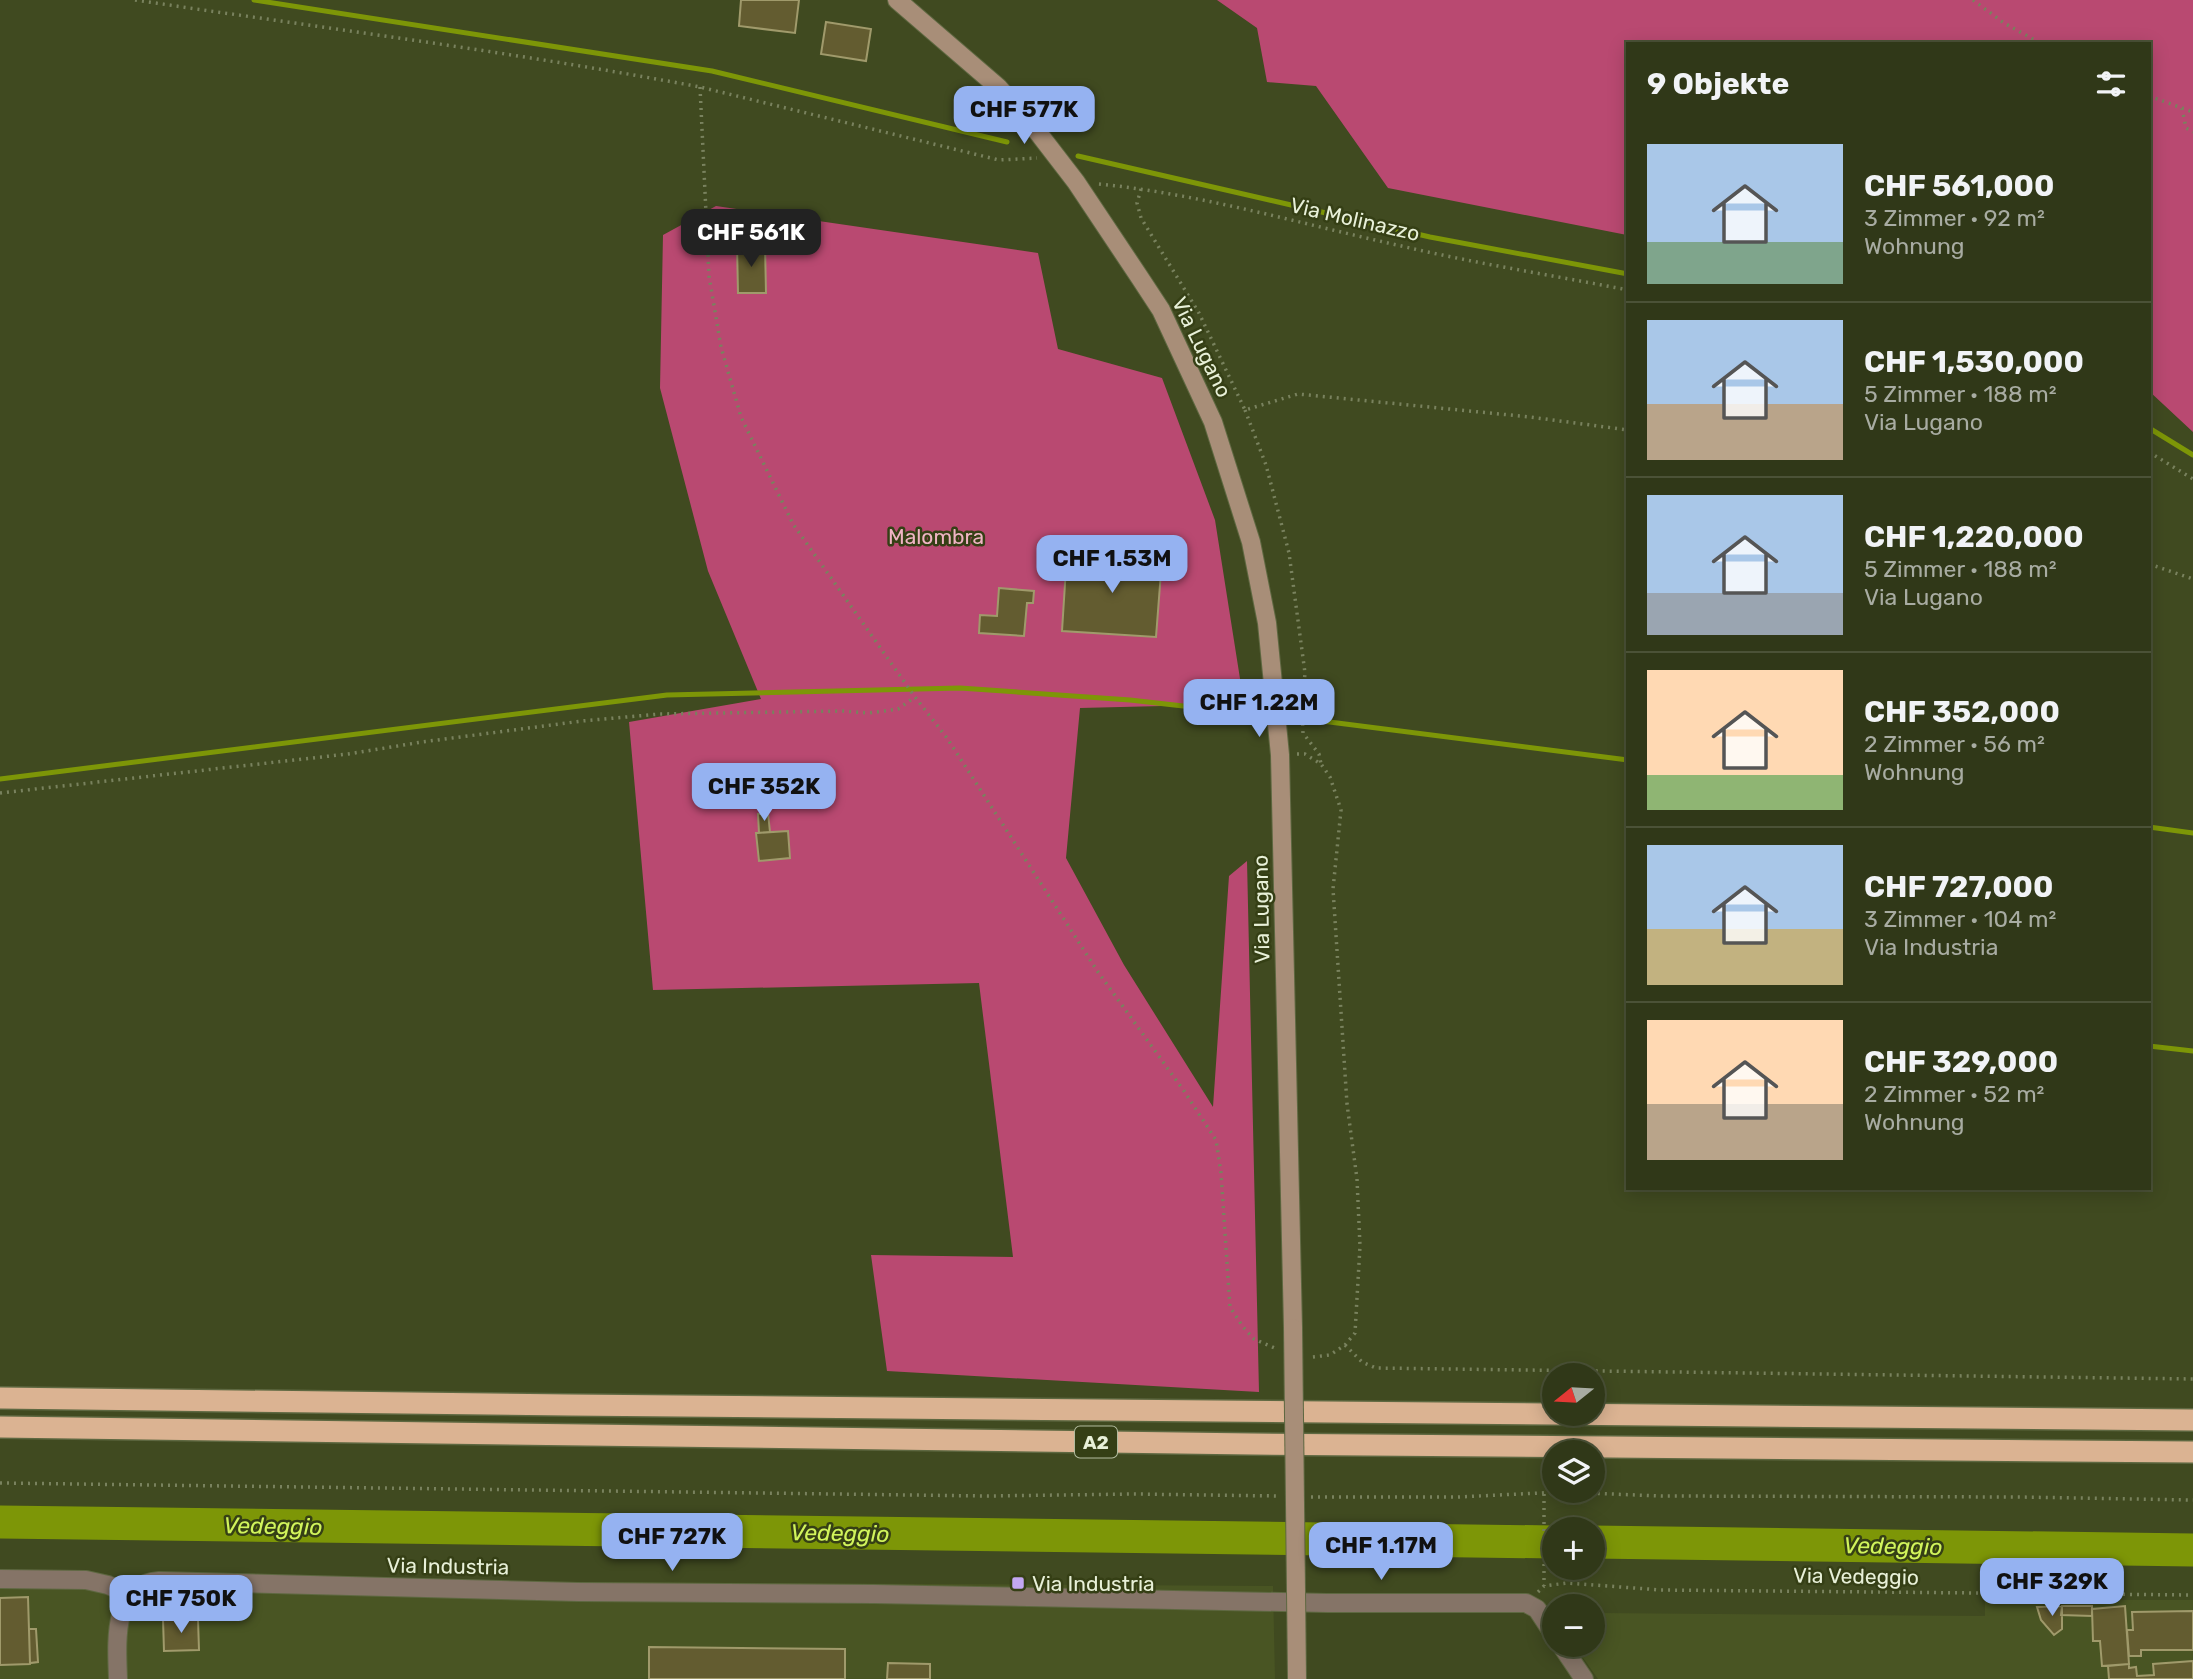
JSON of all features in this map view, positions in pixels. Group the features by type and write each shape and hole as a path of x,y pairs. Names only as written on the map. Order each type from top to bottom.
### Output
{"highway":[{"name":"A2","path":"0,1398 2193,1420"},
{"name":"A2","path":"0,1427 1294,1444 2193,1452"}],"main road":[{"name":"Via Lugano","path":"897,0 999,87 1076,182 1161,310 1213,422 1253,556 1267,623 1280,755 1293,1328 1297,1679"}],"street":[{"path":"0,1579 86,1580 108,1585 130,1595 124,1605 117,1642 118,1679"},
{"name":"Via Industria","path":"130,1595 136,1587 159,1581 578,1592 912,1594 1327,1603 1526,1603"},
{"path":"1526,1603 1536,1609 1542,1618"},
{"path":"1569,1657 1584,1679"}],"path":[{"path":"135,0 493,53 700,87 999,160 1056,157"},
{"path":"1973,0 2004,23 2038,42"},
{"path":"700,87 709,276 721,347 741,417 793,524 914,696 947,738 1098,972 1216,1140 1221,1173 1230,1307 1254,1339 1274,1349 1287,1351"},
{"path":"2151,97 2193,112"},
{"path":"2182,108 2186,128 2193,132"},
{"name":"Via Molinazzo","path":"1076,182 1141,189 1201,200 1411,249 1626,290"},
{"path":"1141,189 1137,203 1141,218 1199,313 1245,410 1266,465 1289,553 1305,673 1303,733 1319,754 1321,764"},
{"path":"1245,410 1298,394 1530,417 1626,430"},
{"path":"2151,453 2193,479"},
{"path":"2151,565 2193,579"},
{"path":"0,793 348,754 582,721 660,715 843,711 869,713 898,709 914,696"},
{"path":"1280,755 1305,754 1321,764 1330,777 1341,810 1333,889 1347,1104 1357,1179 1360,1247 1355,1333 1345,1345 1330,1355 1312,1357"},
{"path":"1345,1345 1362,1362 1376,1368 2193,1379"},
{"path":"0,1483 581,1492 1285,1497"},
{"path":"1299,1497 1542,1494"},
{"path":"1605,1494 2193,1500"},
{"path":"1526,1603 1544,1586 1544,1503"},
{"name":"Via Vedeggio","path":"1544,1586 1567,1583 1661,1590 2193,1595"}],"shaded area":[{"path":"0,1577 1273,1586 1275,1679 0,1679"},
{"path":"1985,1600 2193,1600 2193,1679 1598,1679 1582,1657 1605,1657 1605,1613 1985,1616"}],"green space":[{"path":"1217,0 2193,0 2193,432 2151,393 2151,42 1626,42 1626,235 1388,188 1316,86 1267,82 1257,28"},
{"name":"Malombra","path":"716,206 1038,253 1058,349 1162,378 1215,520 1244,704 1080,708 1066,858 1124,965 1213,1107 1229,876 1247,861 1259,1392 887,1371 871,1255 1013,1257 979,983 653,990 629,722 761,699 708,571 660,388 663,235"}],"building":[{"path":"741,0 799,0 795,33 739,26"},
{"path":"826,22 871,29 866,61 821,54"},
{"path":"737,245 765,245 766,293 738,293"},
{"path":"1067,552 1162,559 1156,637 1062,631"},
{"path":"999,588 1034,591 1033,603 1027,603 1024,636 979,633 980,615 997,616"},
{"path":"768,813 770,832 759,833 758,814"},
{"path":"788,831 790,858 759,861 756,833"},
{"path":"28,1597 30,1664 0,1665 0,1598"},
{"path":"2062,1606 2092,1606 2092,1616 2061,1615"},
{"path":"2062,1606 2062,1629 2054,1635 2041,1620 2037,1607"},
{"path":"2125,1606 2129,1664 2102,1666 2100,1641 2093,1641 2092,1609"},
{"path":"2193,1611 2193,1650 2141,1650 2141,1656 2129,1656 2127,1630 2133,1630 2132,1612"},
{"path":"163,1619 198,1619 199,1650 164,1651"},
{"path":"29,1629 36,1629 38,1662 30,1663"},
{"path":"649,1647 845,1649 845,1679 649,1679"},
{"path":"2193,1661 2193,1679 2109,1679 2108,1666 2129,1664 2129,1668 2136,1667 2137,1676 2154,1675 2153,1664"},
{"path":"888,1663 930,1664 930,1679 887,1679"}],"waterway":[{"path":"254,0 712,71 1007,142"},
{"path":"1078,156 1430,237 1626,274"},
{"path":"2151,429 2193,455"},
{"path":"0,779 667,695 960,688 1130,700 1254,714"},
{"path":"1306,719 1626,760"},
{"path":"2151,827 2193,833"},
{"path":"2151,1046 2193,1051"},
{"name":"Vedeggio","path":"0,1522 1542,1542"},
{"name":"Vedeggio","path":"1605,1542 2193,1550"}],"place":[{"name":"Via Industria","path":"1018,1583"}]}
